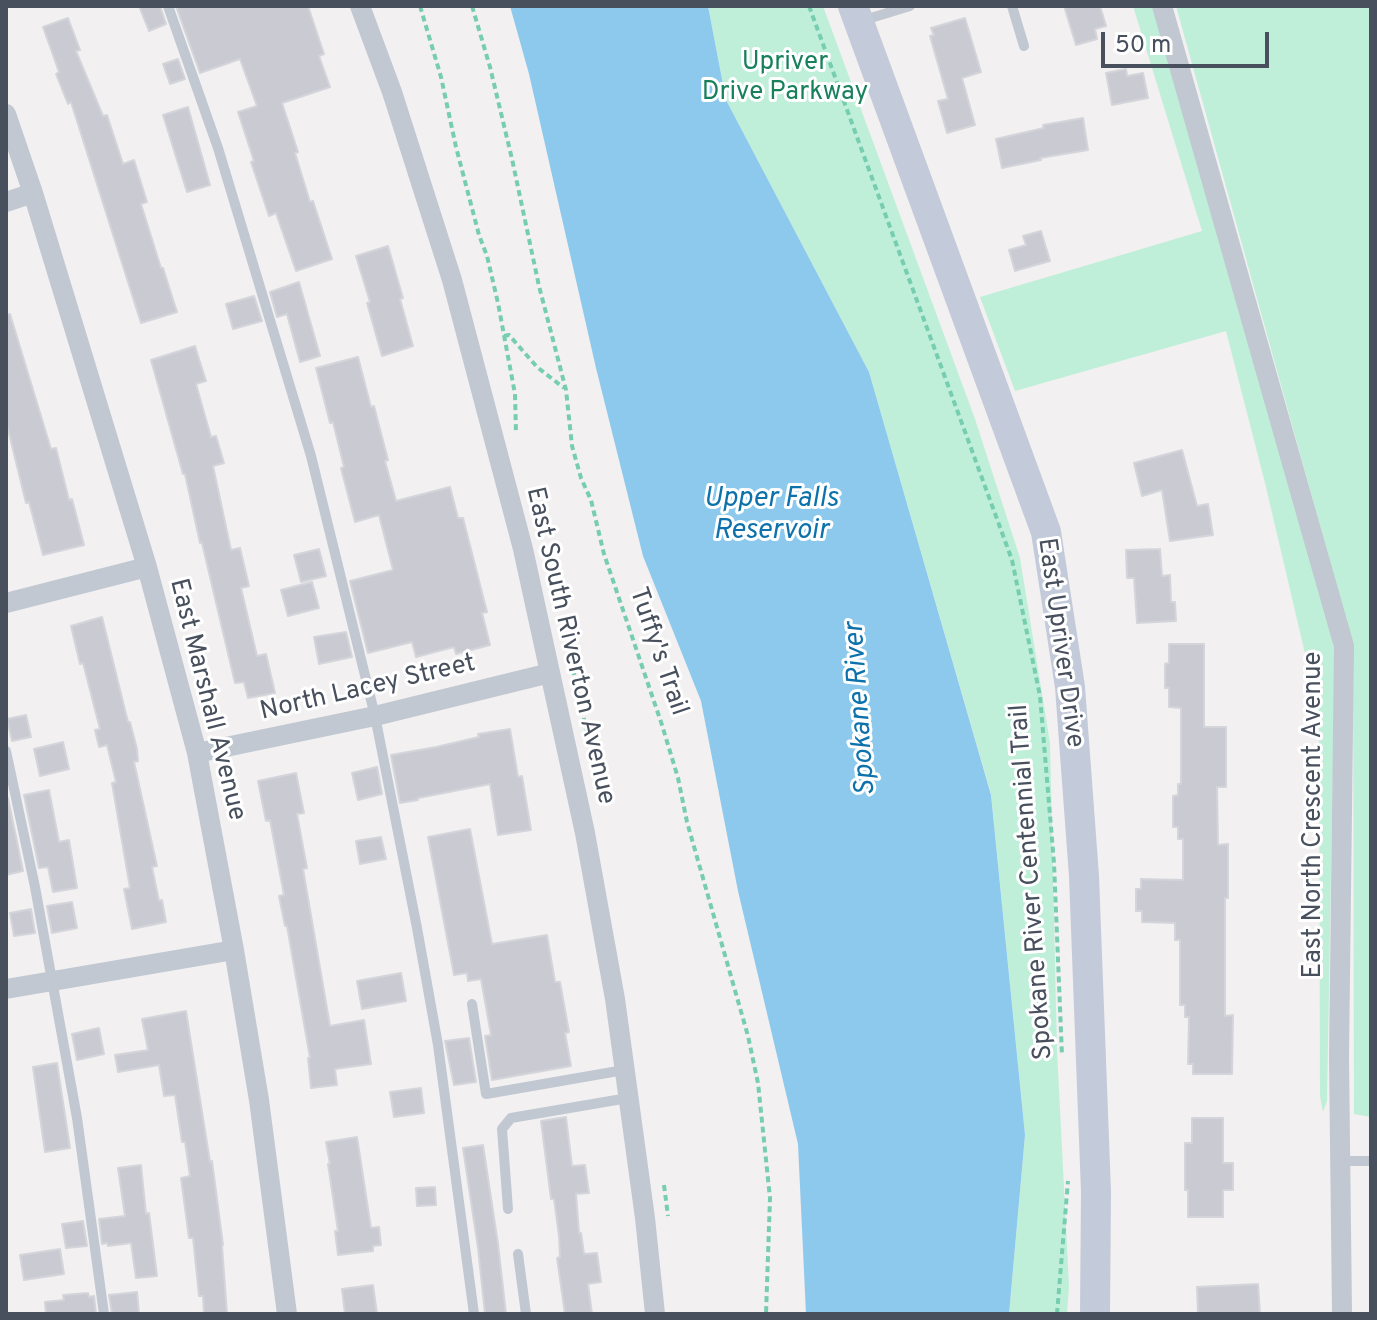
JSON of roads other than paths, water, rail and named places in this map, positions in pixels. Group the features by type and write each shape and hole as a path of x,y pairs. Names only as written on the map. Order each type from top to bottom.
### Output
{"street":[{"name":"East South Riverton Avenue","path":"360,6 392,92 452,280 519,534 585,833 615,999 655,1314"},
{"name":"East North Crescent Avenue","path":"1162,6 1344,646 1339,1057 1342,1314"},
{"name":"East Upriver Drive","path":"856,14 1046,532 1070,687 1084,876 1096,1192 1095,1314"},
{"name":"East Marshall Avenue","path":"6,114 147,567 197,753 265,1140 287,1314"},
{"path":"6,202 33,193"},
{"path":"6,603 147,567"},
{"name":"North Lacey Street","path":"197,753 375,716 550,673"},
{"path":"6,989 234,950"}],"lane":[{"path":"168,6 218,148 311,456 375,716 438,1045 474,1314"},
{"path":"856,14 910,6"},
{"path":"1012,6 1024,46"},
{"path":"6,751 35,887 77,1118 104,1314"},
{"path":"472,1004 486,1094 624,1070"},
{"path":"508,1209 502,1129 511,1118 628,1098"},
{"path":"1341,1161 1371,1161"},
{"path":"518,1254 526,1314"}],"water":[{"name":"Upper Falls Reservoir","path":"510,6 708,6 726,100 869,372 991,795 1025,1135 1009,1314 806,1314 798,1144 738,891 701,701 643,556 596,368 529,74"}],"park label":[{"name":"Upriver Drive Parkway","path":"785,79"}],"water label":[{"name":"Spokane River","path":"862,709"}]}
